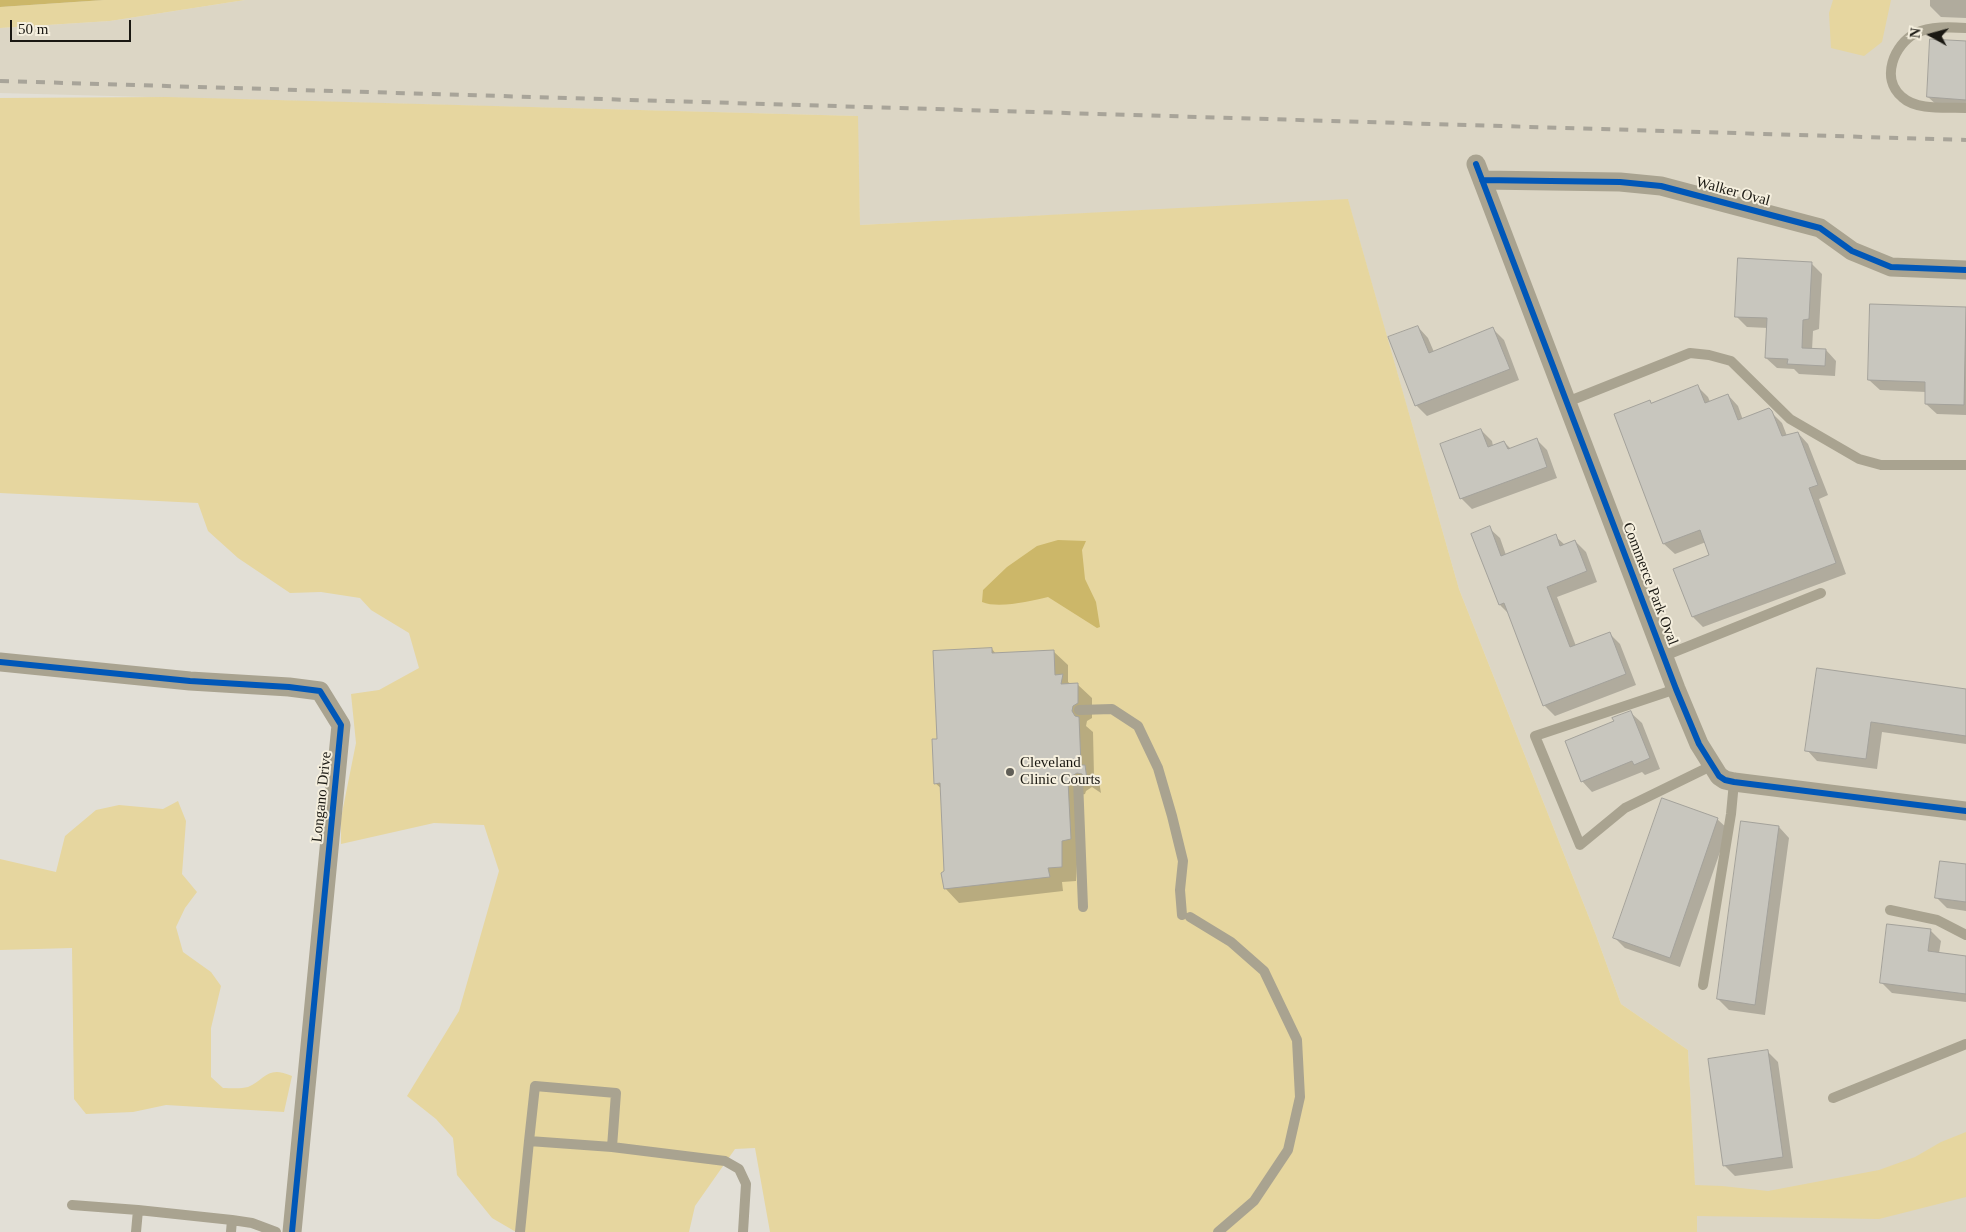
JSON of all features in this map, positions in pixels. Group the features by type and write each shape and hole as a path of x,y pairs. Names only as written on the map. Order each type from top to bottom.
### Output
{"street":[{"name":"Walker Oval","path":"1479,172 1661,186 1820,228 1852,251 1891,267 1966,270"},
{"name":"Commerce Park Oval","path":"1479,172 1676,689 1699,744 1720,776 1725,780 1734,782 1966,811"},
{"name":"Longano Drive","path":"0,662 190,681 289,687 320,691 341,725 292,1232"}],"lane":[{"path":"1966,28 1938,28 1917,32 1904,41 1896,52 1891,68 1892,86 1902,98 1913,103 1928,106 1966,108"},
{"path":"1567,402 1690,353 1709,355 1731,361 1790,419 1859,459 1881,465 1966,465"},
{"path":"1664,656 1821,593"},
{"path":"1676,689 1534,736 1580,845 1625,808 1713,765"},
{"path":"1079,710 1112,709 1138,726 1158,768 1177,834 1183,861 1180,890 1186,916 1231,942 1264,971 1297,1040 1300,1097 1288,1150 1254,1201 1218,1232"},
{"path":"1078,780 1083,906"},
{"path":"1703,985 1730,823 1734,782"},
{"path":"1890,910 1937,920 1966,935"},
{"path":"1833,1098 1966,1044"},
{"path":"520,1232 535,1086 616,1093 612,1147"},
{"path":"530,1141 612,1147 726,1161 739,1169 746,1184 742,1232"},
{"path":"72,1205 232,1220 252,1223 276,1232"},
{"path":"136,1232 138,1210"},
{"path":"231,1232 232,1220"}],"shaded area":[{"path":"0,0 104,0 0,7"},
{"path":"104,0 245,0 110,21 0,28 0,7"},
{"path":"245,0 1966,0 1966,1232 1697,1232 1688,1050 1621,1004 1596,935 1459,589 1348,200 860,225 857,116 0,93 0,28 110,21"},
{"path":"1833,0 1891,0 1882,42 1864,56 1831,48 1829,13"},
{"path":"167,97 858,116 860,225 1348,199 1459,589 1596,935 1621,1004 1688,1050 1695,1185 1768,1191 1879,1170 1915,1157 1941,1142 1966,1132 1966,1197 1879,1219 1697,1216 1697,1232 770,1232 755,1148 735,1149 695,1206 689,1232 516,1232 492,1218 457,1175 453,1138 436,1119 407,1096 459,1011 499,871 484,825 434,823 341,844 341,818 356,743 351,694 379,690 419,668 409,633 371,610 360,598 321,592 290,593 238,558 208,531 198,503 0,493 0,98"},
{"path":"1058,540 1086,541 1082,550 1085,579 1096,602 1100,627 1097,628 1048,597 1006,605 982,602 983,590 1007,567 1037,546"},
{"path":"178,801 186,821 182,874 197,892 185,908 176,927 183,952 211,972 221,986 211,1028 211,1077 223,1088 242,1088 254,1084 267,1074 277,1072 292,1076 284,1112 166,1105 133,1112 86,1114 74,1099 72,948 0,950 0,859 56,872 65,836 96,810 119,805 163,809"}],"building":[{"path":"1930,39 1966,41 1966,100 1927,97"},
{"path":"1738,258 1812,262 1809,319 1803,320 1802,348 1826,349 1825,366 1787,364 1788,359 1765,358 1767,318 1735,317"},
{"path":"1870,304 1966,307 1964,405 1925,404 1925,382 1868,380"},
{"path":"1418,326 1429,353 1493,327 1510,369 1415,406 1388,337"},
{"path":"1698,385 1705,403 1728,394 1738,420 1769,408 1782,436 1798,432 1818,485 1809,488 1836,563 1692,617 1673,569 1709,555 1700,530 1663,544 1614,414 1650,400 1651,403"},
{"path":"1481,429 1488,447 1504,441 1508,449 1537,438 1547,467 1460,499 1440,444"},
{"path":"1490,526 1501,556 1556,534 1560,546 1575,540 1587,571 1547,587 1570,647 1610,632 1626,674 1543,706 1504,603 1499,605 1471,534"},
{"name":"Cleveland Clinic Courts","path":"992,648 992,653 1054,650 1055,675 1063,674 1061,684 1078,683 1078,703 1073,706 1072,711 1075,716 1079,717 1081,765 1085,765 1087,779 1085,780 1082,774 1077,773 1072,776 1071,781 1068,781 1071,839 1062,841 1062,867 1048,868 1050,877 944,889 941,873 944,871 940,783 934,784 932,739 937,739 933,651"},
{"path":"1817,668 1966,689 1966,736 1871,722 1866,759 1805,751"},
{"path":"1631,711 1650,758 1634,765 1632,761 1581,782 1565,741 1614,721 1612,718"},
{"path":"1662,798 1718,818 1670,958 1613,938"},
{"path":"1741,821 1779,826 1755,1005 1717,999"},
{"path":"1940,861 1966,864 1966,902 1935,898"},
{"path":"1887,924 1931,929 1928,951 1966,956 1966,994 1880,983"},
{"path":"1768,1050 1783,1157 1723,1166 1708,1059"}],"railway":[{"path":"0,81 1966,140"}],"cycle path":[{"path":"1476,164 1676,689 1699,744 1719,776 1734,782 1966,811"},
{"path":"1482,180 1620,182 1661,186 1820,228 1852,251 1891,267 1966,270"},
{"path":"0,662 190,681 289,687 320,691 341,725 292,1232"}],"place":[{"name":"Cleveland Clinic Courts","path":"1010,772"}]}
